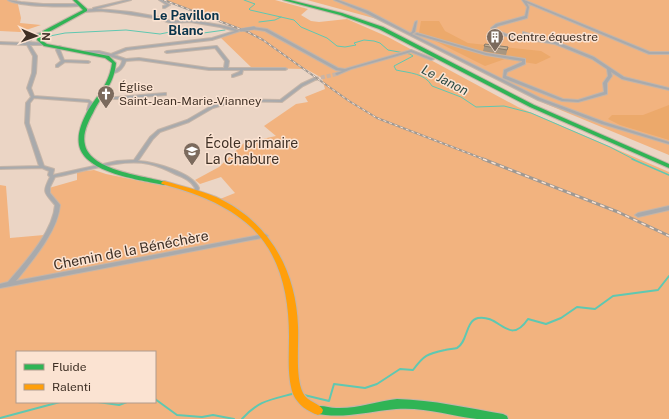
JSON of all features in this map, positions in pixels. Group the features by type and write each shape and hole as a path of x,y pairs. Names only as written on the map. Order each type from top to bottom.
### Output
{"main road":[{"path":"285,0 354,18 381,28 532,106 669,166"},
{"path":"293,0 353,15 381,25 527,99 669,161"},
{"path":"84,7 43,33 39,38 40,42 43,44 86,52 110,59 114,63 114,72 82,130 81,141 87,154 100,166 117,173 196,191 217,199 238,211 266,236 279,257 289,286 294,322 298,393 304,402 314,409 326,412 339,413 388,405 405,404 503,419"}],"street":[{"path":"9,0 30,5 84,7 136,14 160,18 171,22 188,20 222,25 239,31"},
{"path":"84,7 130,0"},
{"path":"160,0 169,5 164,7"},
{"path":"335,0 356,7 539,99 603,123 669,143"},
{"path":"524,0 528,10 526,17 497,25 493,29 497,33 552,41 597,60 620,77 633,82 669,89"},
{"path":"524,0 650,53 669,53"},
{"path":"410,34 416,22"},
{"path":"112,55 126,49 212,39 254,28 266,30 337,69 346,70"},
{"path":"27,42 31,37 43,33"},
{"path":"524,33 537,37 538,39"},
{"path":"410,34 486,54 525,61 505,72 504,82"},
{"path":"27,42 35,54 34,73 30,88 33,97"},
{"path":"0,44 27,42 43,44"},
{"path":"60,47 58,50 64,62"},
{"path":"167,52 214,47 219,49 228,62 226,69"},
{"path":"337,74 405,52 415,51 432,60"},
{"path":"86,52 112,55 125,60 143,60 194,68 285,69"},
{"path":"114,72 118,71 125,60"},
{"path":"57,66 64,62 88,62"},
{"path":"233,76 241,73 242,69"},
{"path":"504,77 558,99 574,101 606,93 605,85 610,75 609,69"},
{"path":"136,160 155,134 164,129 188,121 206,109 237,100 281,101 302,85 314,79"},
{"path":"99,98 165,94"},
{"path":"33,97 89,101 91,103 89,110 92,110"},
{"path":"33,97 28,103 27,123 42,167"},
{"path":"53,176 136,160 162,165 193,182 198,188 196,191"},
{"path":"0,168 42,167 52,170 50,175 53,176"},
{"path":"10,284 40,245 56,219 58,205 49,198 47,190 53,176"},
{"path":"638,215 669,208"},
{"name":"Chemin de la Bénéchère","path":"0,286 266,236"}],"shaded area":[{"path":"0,0 17,0 21,18 20,23 41,25 20,32 0,31"},
{"path":"163,0 275,0 308,9 301,15 311,21 319,22 347,19 388,37 518,107 669,172 669,419 0,419 0,185 6,186 10,238 44,235 54,217 56,210 49,188 77,180 77,172 94,170 106,174 180,189 215,201 235,193 221,177 200,184 195,180 219,167 244,143 276,136 264,126 296,104 308,102 305,97 325,89 322,78 306,69 252,68 221,38 241,30"},
{"path":"307,0 669,0 669,155 546,104 377,19"},
{"path":"421,21 439,21 445,31 468,43 541,51 551,57 536,64 505,59 485,66 419,33"},
{"path":"669,105 669,140 620,125 608,119 612,115 643,115"}],"building":[{"path":"485,44 508,47 507,50 484,46"}],"waterway":[{"name":"Le Janon","path":"244,0 255,4 249,9 250,10 281,17"},
{"path":"259,22 275,20 281,17"},
{"name":"Le Janon","path":"281,17 294,20 301,27 327,38 337,46 345,47 356,45 354,43 364,40 374,41 380,43 388,50 410,54 413,56 394,66 396,70 421,76 425,78 432,86 461,97 476,107 504,106 531,113 610,147 635,160"},
{"path":"45,37 65,33 126,30 160,34 170,32 189,35 225,30"},
{"name":"Le Janon","path":"632,159 669,175"},
{"path":"304,395 329,401 334,384 365,388 377,384 400,369 413,370 426,356 439,351 457,348 461,345 471,323 478,318 492,320 510,330 515,330 521,327 528,319 546,324 561,318 577,307 595,309 613,296 658,290 669,276"},
{"path":"242,419 253,408 264,402 292,394"},
{"path":"156,400 177,415 202,417 213,415 234,419"},
{"path":"0,418 56,403"},
{"path":"105,403 119,405 124,403"}],"tunnel":[{"path":"315,79 337,74"}],"railway":[{"path":"164,0 248,32 263,40 349,101 377,118 486,160"},
{"path":"483,159 618,212 669,236"}],"traffic: fast":[{"path":"75,0 86,10 45,32 40,36 39,40 46,45 107,57 114,63 109,83 90,112 82,131 82,146 89,157 100,166 115,172 164,183"},
{"path":"285,0 341,14 381,28 532,106 669,166"},
{"path":"318,410 338,413 358,411 387,405 410,404 450,409 503,419"}],"traffic: slow":[{"path":"164,183 191,190 215,199 236,211 254,226 269,244 281,265 289,289 294,326 294,366 298,393 306,404 318,410"}],"place":[{"name":"Centre équestre","path":"495,52"},
{"name":"Église Saint-Jean-Marie-Vianney","path":"106,109"},
{"name":"École primaire La Chabure","path":"192,166"}],"district":[{"name":"Le Pavillon Blanc","path":"186,22"}]}
